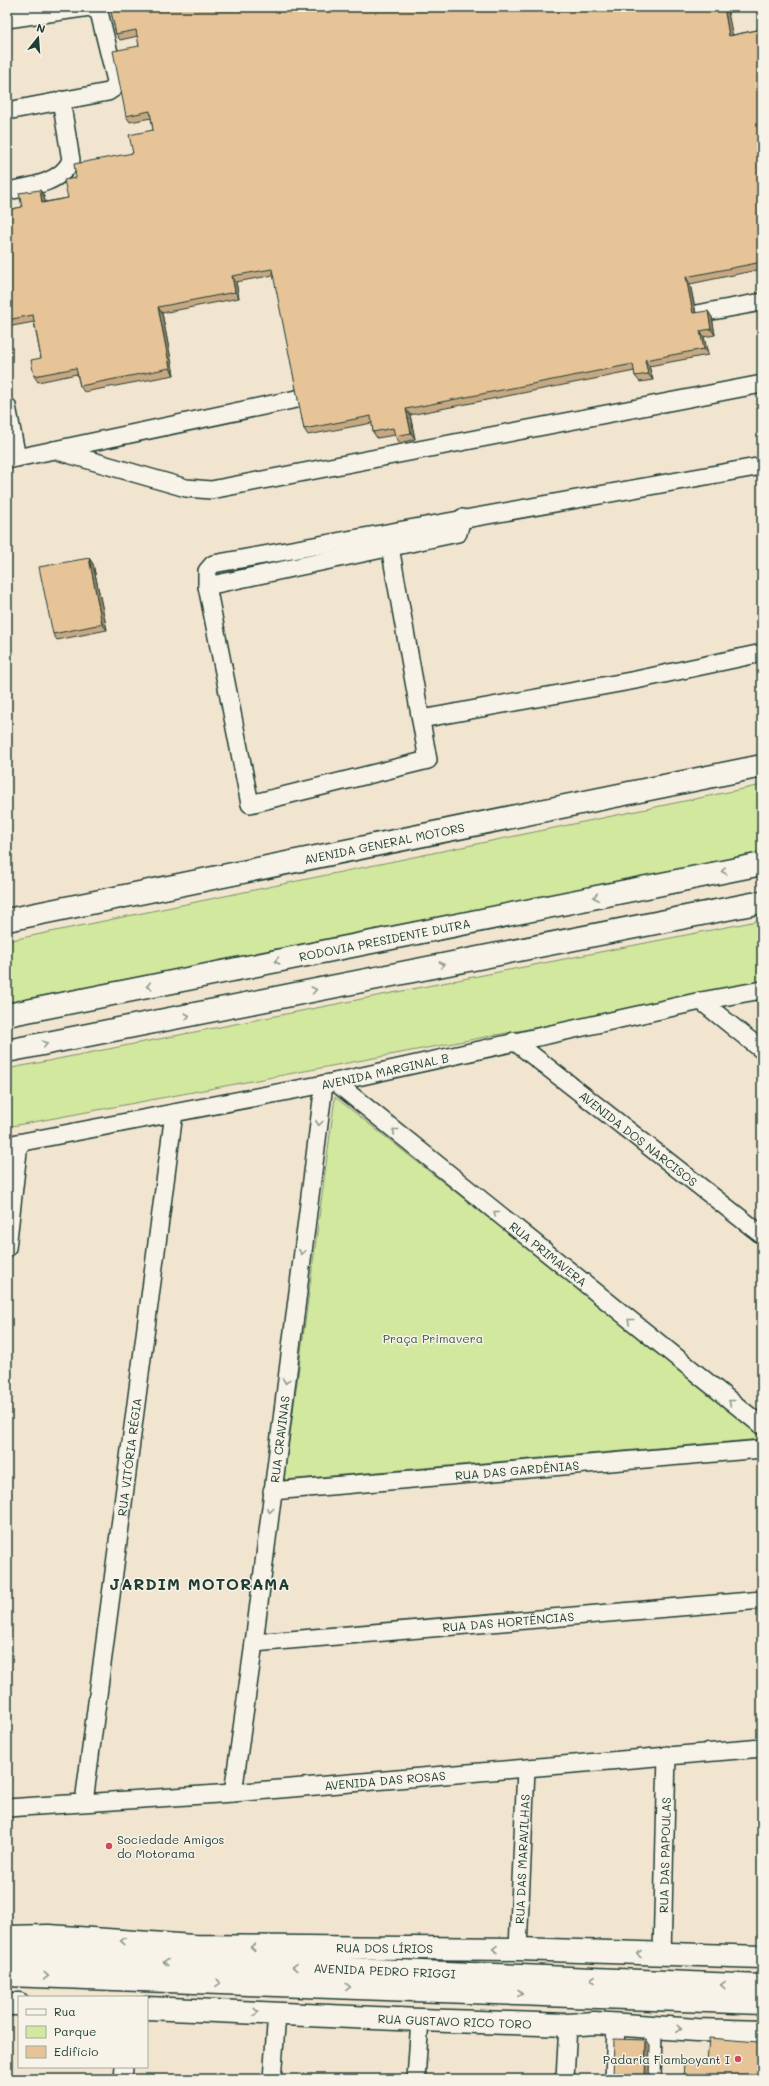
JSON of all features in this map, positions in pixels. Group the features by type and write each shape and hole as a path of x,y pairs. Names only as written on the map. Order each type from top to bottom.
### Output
{"main road":[{"name":"AVENIDA GENERAL MOTORS","path":"7,920 762,766"},
{"name":"RODOVIA PRESIDENTE DUTRA","path":"7,1015 762,864"},
{"path":"7,1051 762,902"},
{"path":"7,1954 13,1948 49,1936"},
{"name":"RUA DOS LÍRIOS","path":"7,1937 49,1936 193,1946 518,1950 762,1957"},
{"name":"AVENIDA PEDRO FRIGGI","path":"7,1954 762,1986"},
{"name":"AVENIDA PEDRO FRIGGI","path":"7,1975 762,2003"},
{"path":"459,1991 496,2004 594,2023"},
{"path":"7,2004 18,2004"},
{"name":"RUA GUSTAVO RICO TORO","path":"148,2008 568,2025 594,2023 762,2032"}],"street":[{"path":"7,19 90,7 100,12 116,81 114,88 108,92 7,111"},
{"path":"7,192 34,186 62,174 67,169 71,160 61,100"},
{"path":"696,314 762,302"},
{"path":"54,450 186,488 211,490 762,384"},
{"path":"7,406 12,459 301,398"},
{"path":"390,547 428,760 250,804 207,586 207,571 213,564 462,518 762,466"},
{"path":"207,586 254,578 458,533 462,518"},
{"path":"421,719 636,680 762,653"},
{"name":"AVENIDA MARGINAL B","path":"13,1144 329,1083 514,1041 701,1001 762,990"},
{"path":"701,1001 762,1050"},
{"name":"AVENIDA DOS NARCISOS","path":"514,1041 762,1236"},
{"name":"RUA PRIMAVERA","path":"329,1083 762,1426"},
{"name":"RUA CRAVINAS","path":"233,1794 254,1643 272,1491 329,1083"},
{"name":"RUA VITÓRIA RÉGIA","path":"84,1802 174,1113"},
{"path":"7,1248 13,1144"},
{"name":"RUA DAS GARDÊNIAS","path":"272,1491 762,1449"},
{"name":"RUA DAS HORTÊNCIAS","path":"254,1643 762,1600"},
{"name":"AVENIDA DAS ROSAS","path":"7,1808 84,1802 233,1794 526,1769 667,1755 762,1748"},
{"name":"RUA DAS PAPOULAS","path":"662,1954 667,1755"},
{"name":"RUA DAS MARAVILHAS","path":"518,1950 526,1769"},
{"path":"272,2079 277,2013"},
{"path":"416,2079 420,2020"},
{"path":"564,2079 568,2025"},
{"path":"614,2079 616,2025"},
{"path":"652,2079 654,2027"},
{"path":"123,2079 124,2068"}],"green space":[{"path":"762,785 762,853 7,1003 7,941"},
{"path":"762,920 762,985 7,1127 7,1069"},
{"name":"Praça Primavera","path":"335,1097 762,1434 762,1439 284,1480"}],"building":[{"path":"110,7 724,7 729,36 762,29 762,262 686,277 693,313 708,311 711,329 700,331 704,349 645,360 648,374 635,376 633,364 406,409 411,433 395,436 393,428 373,432 371,416 304,429 272,269 232,276 235,292 158,307 170,368 80,386 76,368 34,376 31,360 41,358 33,315 7,320 7,210 22,207 19,193 40,190 42,203 68,198 64,180 76,178 74,164 133,153 129,135 153,130 150,111 126,116 113,51 139,46 136,30 116,34"},
{"path":"89,558 102,624 53,634 39,567"},
{"name":"Padaria Flamboyant I","path":"709,2038 759,2042 757,2079 683,2079 684,2061 707,2062"},
{"path":"614,2039 646,2040 645,2079 613,2079"}],"place":[{"name":"Sociedade Amigos do Motorama","path":"109,1846"},
{"name":"Padaria Flamboyant I","path":"738,2059"}],"district":[{"name":"JARDIM MOTORAMA","path":"200,1583"}]}
